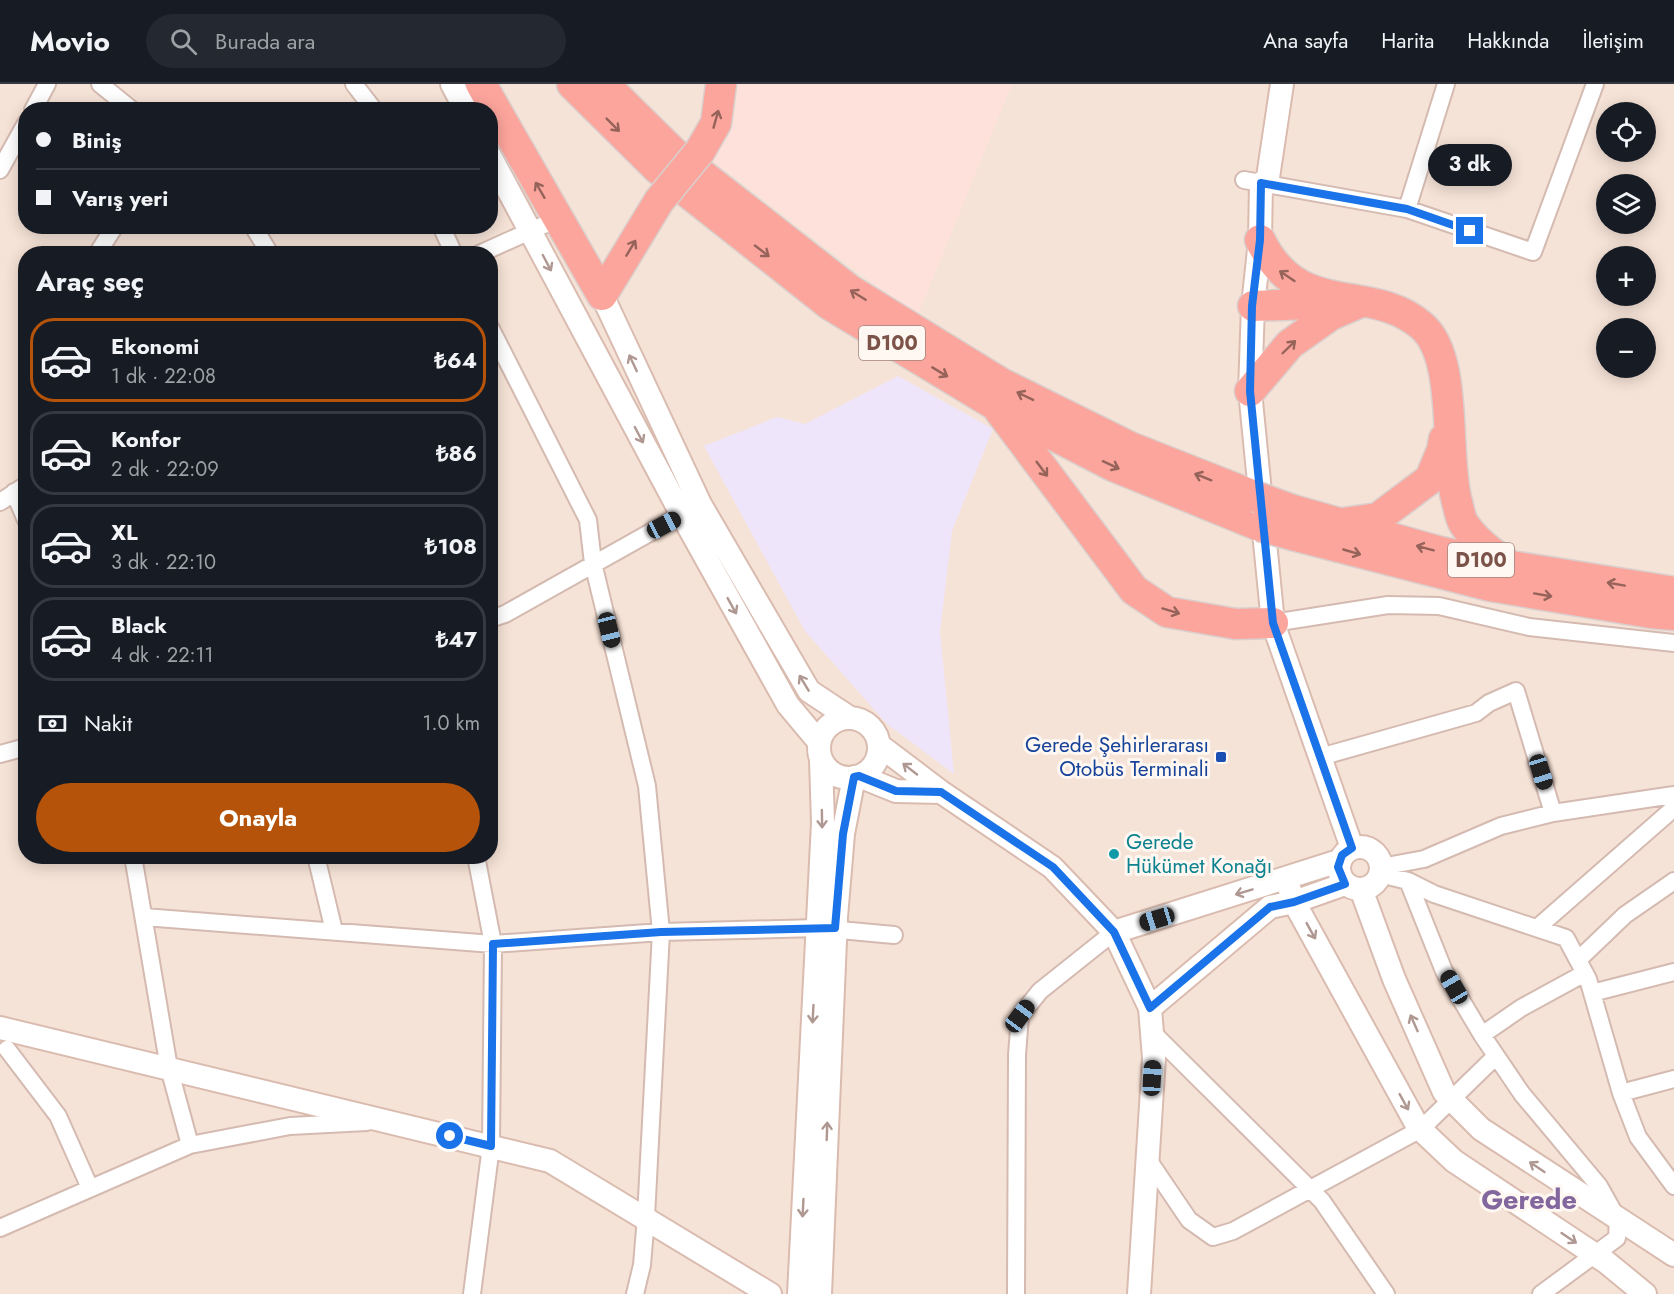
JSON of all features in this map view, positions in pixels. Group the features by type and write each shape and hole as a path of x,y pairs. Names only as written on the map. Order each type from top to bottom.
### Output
{"highway":[{"path":"481,84 491,102"},
{"name":"D100","path":"572,84 658,169 830,305 995,405 1113,466 1490,586 1651,614 1674,615"},
{"name":"D100","path":"604,84 673,152 850,290 1001,383 1259,512"},
{"path":"498,114 602,295 659,201 700,151 716,123 721,84"},
{"path":"1260,240 1269,260 1282,275 1316,292 1400,312 1423,327 1437,350 1446,379 1454,494 1462,523 1490,552 1511,566"},
{"path":"1252,306 1361,302"},
{"path":"1250,391 1290,344 1331,315 1361,302"},
{"path":"995,405 1134,590 1167,612 1236,624 1273,623"},
{"path":"1333,524 1378,518 1430,479 1442,450 1447,412"},
{"name":"D100","path":"1294,523 1333,524 1441,552 1511,566 1674,592"}],"street":[{"path":"37,102 47,84"},
{"path":"100,84 122,102"},
{"path":"354,84 368,102"},
{"path":"452,84 462,102"},
{"path":"1266,84 1257,183 1260,240 1252,306 1250,391 1273,623 1320,757 1346,854 1339,873 1353,886 1444,1092 1480,1129 1674,1255"},
{"path":"1257,183 1281,84"},
{"path":"1407,209 1446,84"},
{"path":"1257,183 1407,209 1533,252 1595,84"},
{"path":"0,170 18,137"},
{"path":"498,171 691,510 809,692 850,717 859,719 872,729 879,745 941,792 1053,867 1114,932 1150,1008 1154,1058 1139,1294"},
{"path":"495,246 557,219"},
{"path":"602,295 691,510 788,705 833,774 857,777 896,791 941,792"},
{"path":"498,343 588,520 593,563 647,786 661,932 646,1217 642,1265 635,1294"},
{"path":"498,617 691,510"},
{"path":"1273,623 1388,605 1439,606 1529,627 1674,643"},
{"path":"1320,757 1476,713 1489,703 1516,691 1553,813"},
{"path":"820,1294 827,928 820,751 827,726 834,721 850,717"},
{"path":"798,1294 827,928 843,834 857,777 874,764 879,745"},
{"path":"0,754 18,749"},
{"path":"1381,871 1424,859 1501,826 1553,813 1674,795"},
{"path":"1537,928 1674,808"},
{"path":"1016,1294 1017,1055 1020,1016 1040,991 1114,932 1286,879 1346,854 1359,846 1372,850 1377,855 1381,871 1373,885 1353,886 1270,907 1150,1008"},
{"path":"134,864 169,1068 190,1146"},
{"path":"318,864 334,931"},
{"path":"472,1294 491,1146 493,944 478,864"},
{"path":"1381,871 1434,894 1566,938 1582,967 1592,993 1621,1093 1638,1137 1674,1186"},
{"path":"1286,879 1294,902 1421,1129 1454,1161 1595,1255 1645,1294"},
{"path":"1408,881 1444,971 1482,1035 1522,1094 1599,1186 1618,1220 1617,1238 1541,1294"},
{"path":"1482,1035 1582,967 1625,915 1674,881"},
{"path":"144,917 493,944 661,932 827,928 894,935"},
{"path":"1592,993 1674,972"},
{"path":"1152,1032 1312,1190 1386,1294"},
{"path":"4,1041 169,1068 550,1161 770,1294"},
{"path":"4,1041 58,1116 90,1188"},
{"path":"1147,1158 1189,1220 1213,1237 1233,1232 1421,1129 1496,1056"},
{"path":"1621,1093 1674,1079"},
{"path":"0,1228 190,1146 290,1126 389,1121"}],"shaded area":[{"path":"0,84 1674,84 1674,1294 0,1294"},
{"path":"736,84 1012,84 917,317 709,158 729,135 737,105"},
{"path":"898,376 993,429 952,531 940,632 954,774 887,724 805,631 704,446 777,417 805,424"}],"place":[{"name":"Gerede Şehirlerarası Otobüs Terminali","path":"1221,757"},
{"name":"Gerede Hükümet Konağı","path":"1114,854"}],"district":[{"name":"Gerede","path":"1529,1199"}],"route":[{"path":"450,1136 491,1146 493,944 661,932 835,928 843,834 854,777 859,776 896,791 941,792 1053,867 1114,932 1150,1008 1270,907 1294,902 1345,884 1339,873 1339,861 1342,855 1352,848 1273,623 1266,567 1250,391 1252,306 1260,240 1261,183 1407,209 1470,231"}]}
